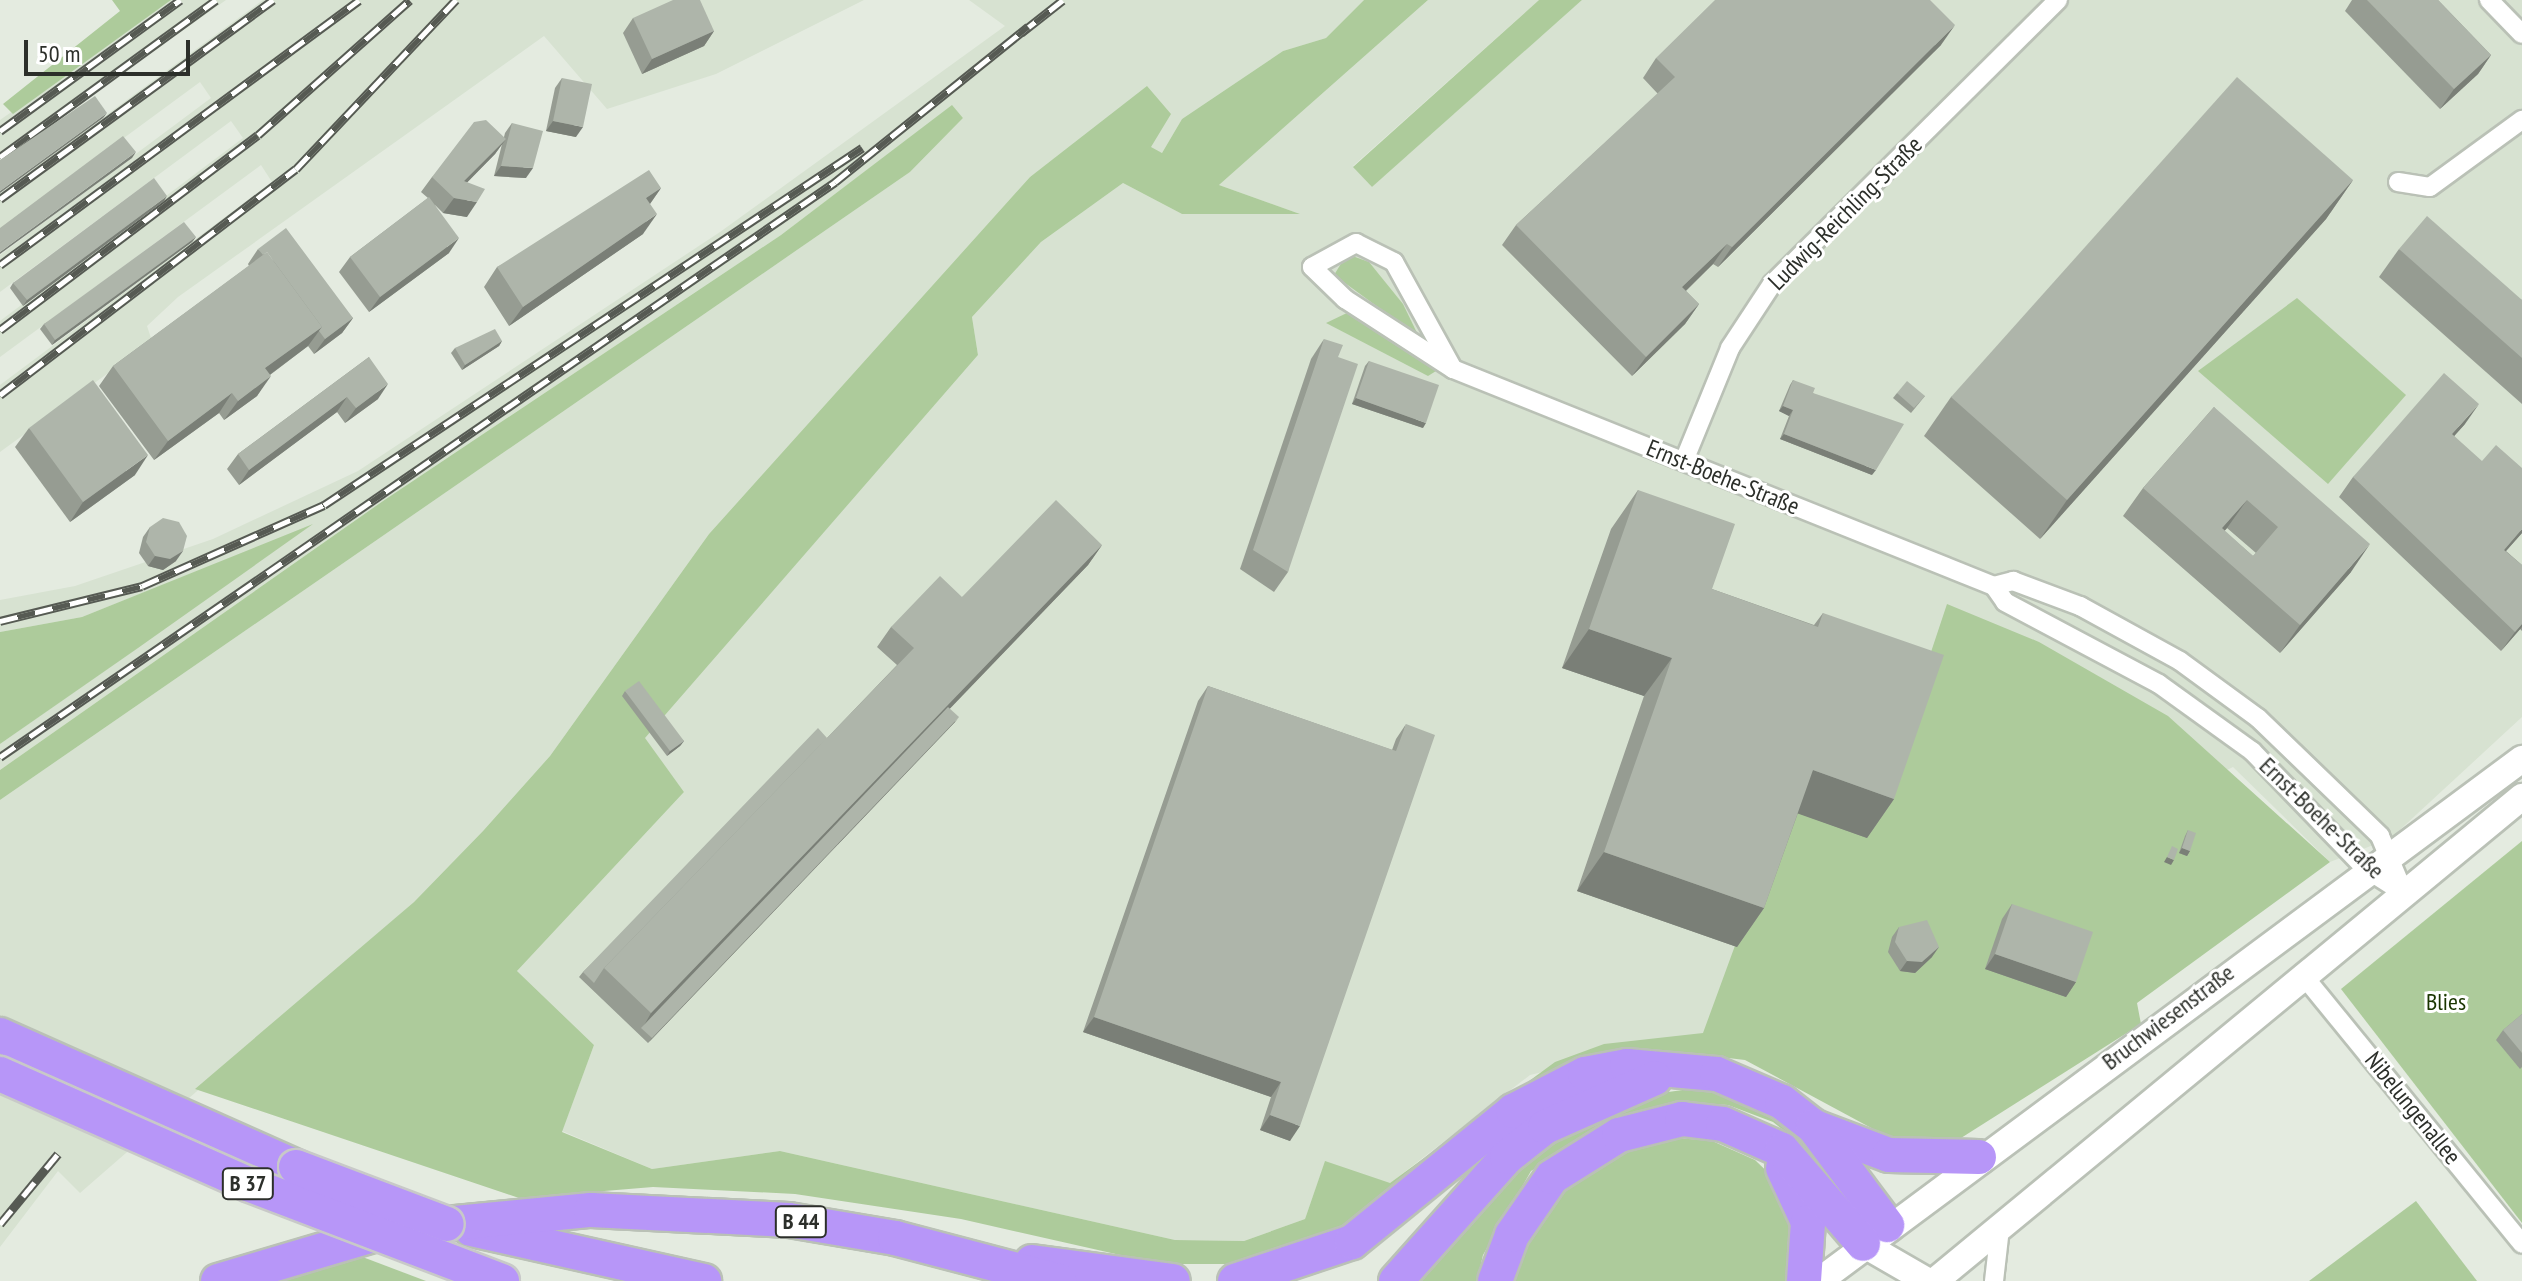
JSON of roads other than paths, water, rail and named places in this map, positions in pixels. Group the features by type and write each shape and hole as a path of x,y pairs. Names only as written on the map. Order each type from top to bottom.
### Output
{"highway":[{"name":"B 37","path":"0,1035 296,1167 447,1224 622,1273"},
{"path":"1235,1281 1352,1242 1490,1126 1562,1084 1627,1066 1682,1070 1750,1085 1822,1161 1875,1234"},
{"path":"1396,1281 1507,1157 1545,1127 1588,1102 1682,1070"},
{"name":"B 37","path":"0,1074 248,1184 502,1281"},
{"path":"1495,1280 1530,1204 1592,1147 1682,1119 1764,1139 1822,1161 1979,1157"},
{"path":"1804,1281 1822,1161"},
{"name":"B 44","path":"218,1281 393,1229 591,1210 789,1220 972,1258 1059,1281"},
{"path":"972,1258 1173,1281"},
{"path":"622,1273 704,1281"}],"main road":[{"name":"Bruchwiesenstraße","path":"1819,1281 1875,1234 2366,869 2522,759"},
{"name":"Bruchwiesenstraße","path":"1929,1281 2000,1228 2302,974 2522,797"},
{"path":"1875,1234 1892,1281"},
{"path":"1875,1234 1929,1281"}],"street":[{"name":"Ludwig-Reichling-Straße","path":"1684,461 1730,348 1772,284 2058,0"},
{"path":"2489,0 2522,34"},
{"path":"2398,182 2430,187 2522,120"},
{"name":"Ernst-Boehe-Straße","path":"1453,369 1394,262 1356,243 1312,267 1345,299 1453,369 1994,586 2005,602 2159,684 2252,751 2366,869 2404,893"},
{"name":"Ernst-Boehe-Straße","path":"1994,586 2013,581 2080,606 2180,661 2271,728 2391,852 2404,893"},
{"name":"Nibelungenallee","path":"2302,974 2522,1244"},
{"path":"1994,1281 2000,1228"}],"railway":[{"path":"0,131 180,0"},
{"path":"0,157 216,0"},
{"path":"0,199 273,0"},
{"path":"0,265 359,0"},
{"path":"0,330 258,135 410,0"},
{"path":"0,395 296,169 456,0"},
{"path":"1021,33 1063,0"},
{"path":"0,757 835,182 1028,27"},
{"path":"0,621 142,586 324,505 862,148"},
{"path":"0,1224 58,1154"}],"park label":[{"name":"Blies","path":"2446,1002"}]}
